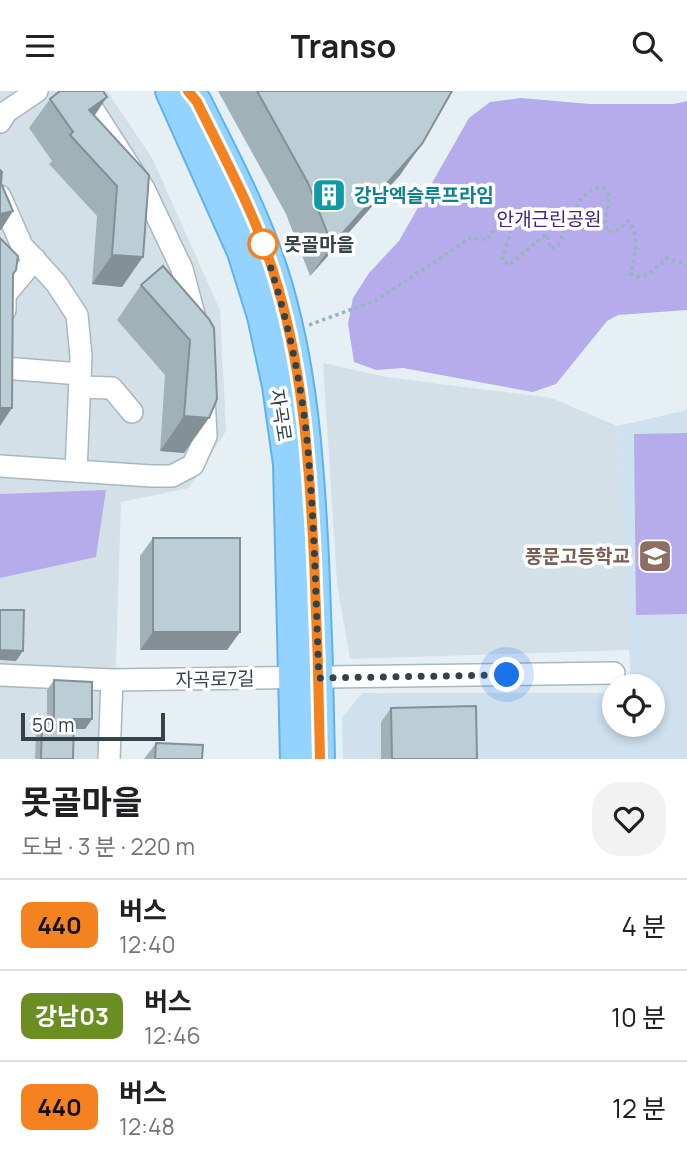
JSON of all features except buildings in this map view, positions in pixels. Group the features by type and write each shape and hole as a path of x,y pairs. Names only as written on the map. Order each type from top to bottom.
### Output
{"main road":[{"name":"자곡로","path":"170,91 242,252 262,316 277,386 288,464 306,678 320,759"},
{"name":"자곡로","path":"188,91 197,102 244,195 273,271 299,383 309,462 306,678 295,759"}],"street":[{"path":"0,122 6,112 37,91"},
{"path":"81,91 144,189 182,268 202,348"},
{"path":"0,196 22,246 56,283 77,314 81,356 76,471"},
{"path":"34,259 5,295 2,368 112,388 132,412"},
{"path":"0,466 172,476 193,465 206,436 203,373"},
{"name":"자곡로7길","path":"0,675 112,680 614,673"},
{"path":"109,759 112,680"}],"path":[{"path":"288,333 377,300 470,238 487,240 507,213 516,216 502,260 509,265 546,234 551,249 558,245 587,191 596,186 604,188 609,195 605,224 608,232 616,231 628,221 634,227 636,238 631,274 637,277 648,274 667,258 687,266"}],"shaded area":[{"path":"0,91 107,91 152,158 220,310 226,431 189,488 121,502 113,759 0,759"},
{"path":"323,363 386,377 552,398 617,426 630,650 350,659 337,583"},
{"path":"687,410 687,759 343,759 342,718 362,693 602,693 602,737 665,737 665,674 630,674 617,426"}],"green space":[{"name":"안개근린공원","path":"521,98 590,104 674,104 687,101 687,310 618,315 607,321 556,384 533,392 403,368 376,370 354,362 348,324 353,298 369,273 399,241 469,118 490,102"},
{"path":"687,433 687,614 636,615 634,434"},
{"path":"106,490 96,557 0,578 0,494"}],"bus line":[{"name":"440","path":"188,91 197,102 244,195 273,271 299,383 309,462 320,759"}],"place":[{"name":"강남엑슬루프라임","path":"329,195"},
{"name":"못골마을","path":"263,244"},
{"name":"풍문고등학교","path":"655,556"}],"route":[{"path":"263,244 273,271 299,383 309,462 319,678 507,675"}]}
